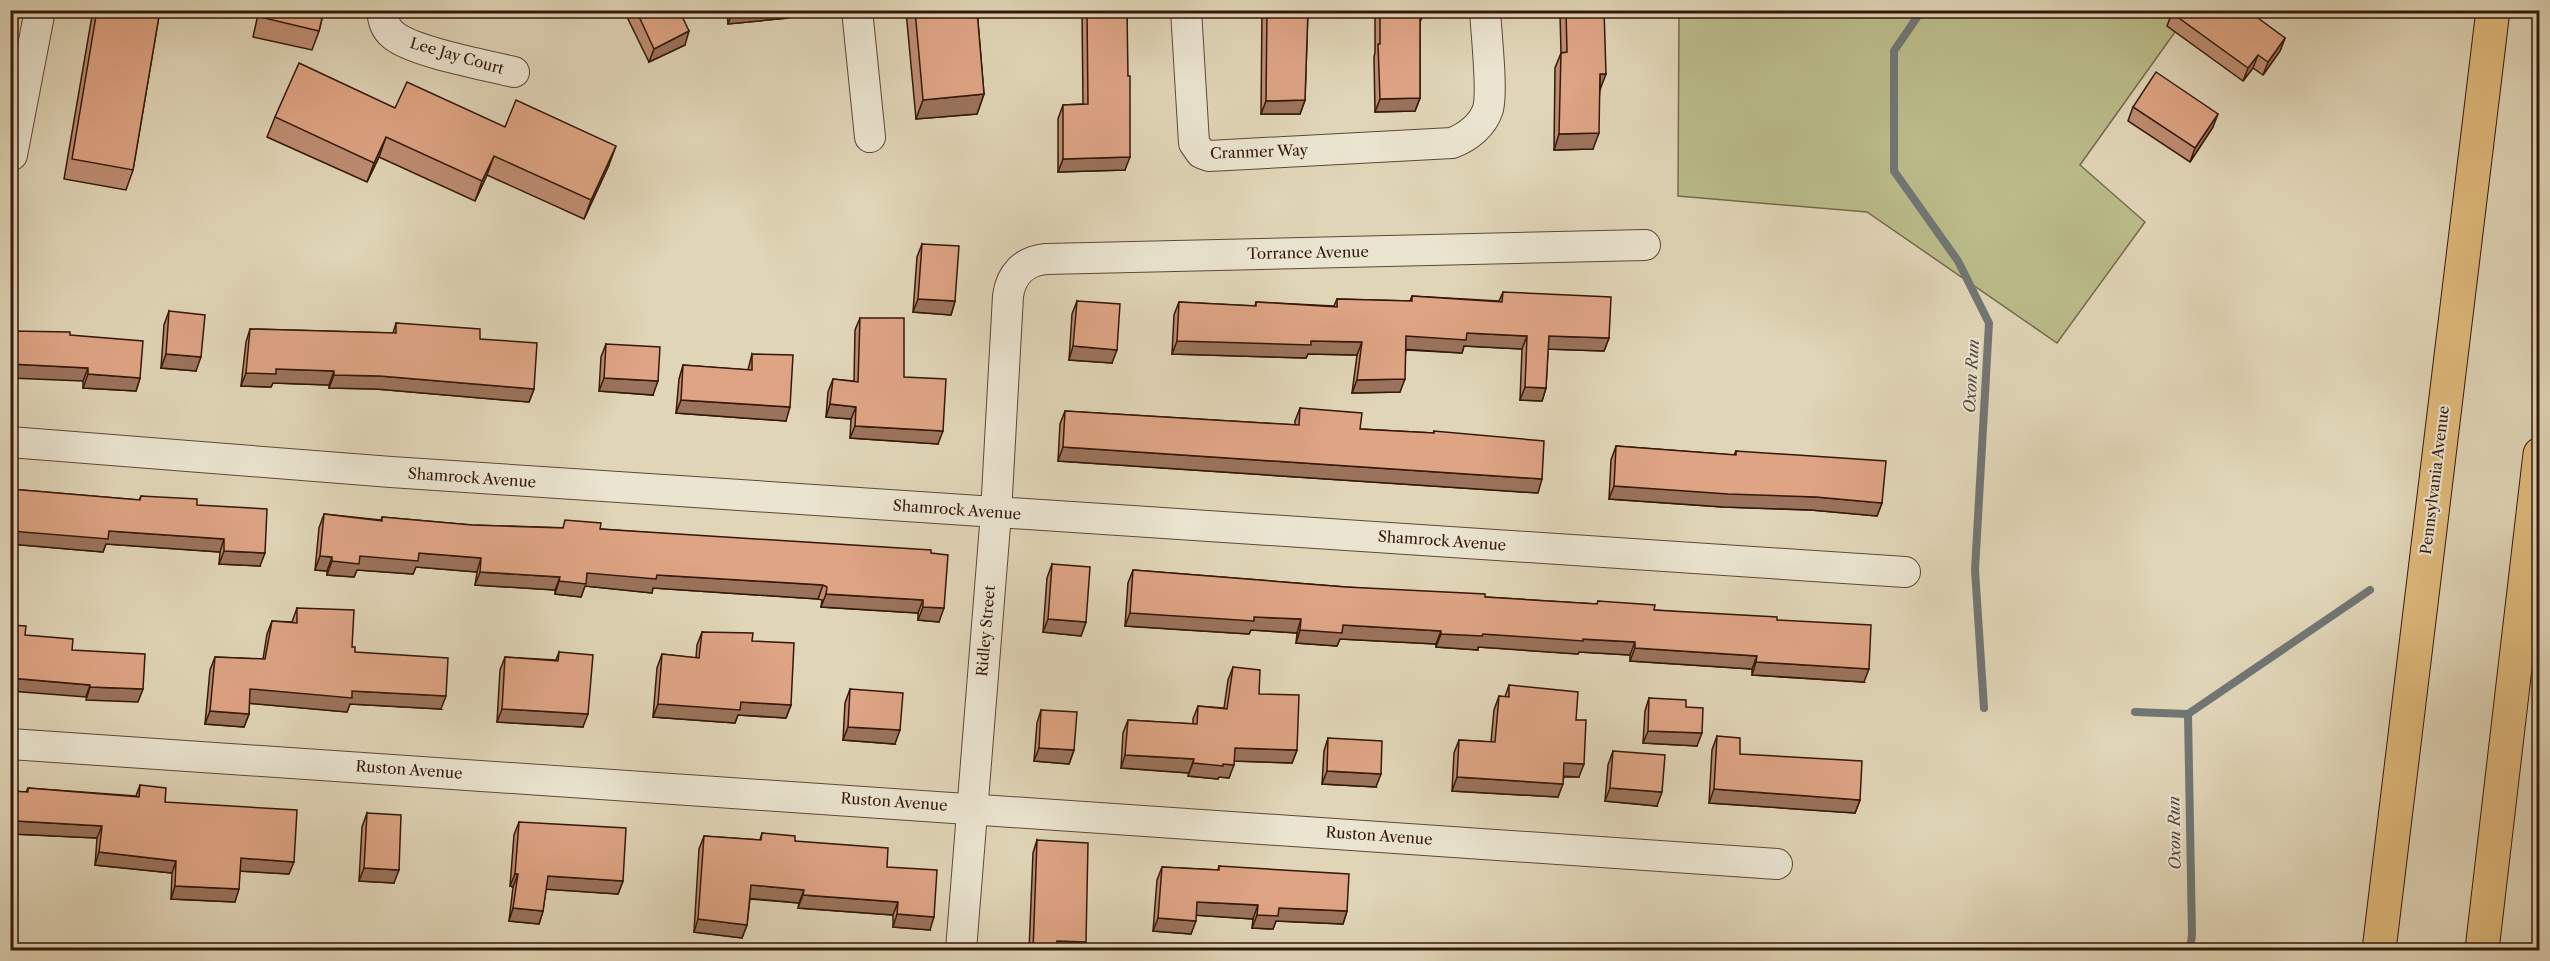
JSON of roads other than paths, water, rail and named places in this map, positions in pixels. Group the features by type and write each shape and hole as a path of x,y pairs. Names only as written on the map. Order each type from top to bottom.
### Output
{"highway":[{"name":"Pennsylvania Avenue","path":"2379,951 2420,597 2470,211 2493,10"},
{"path":"2482,951 2540,454"}],"street":[{"path":"12,155 40,10"},
{"name":"Lee Jay Court","path":"382,10 385,26 394,37 414,47 514,72"},
{"path":"857,10 870,137"},
{"name":"Cranmer Way","path":"1186,10 1194,142 1201,153 1209,156 1452,143 1465,137 1480,123 1489,103 1485,10"},
{"name":"Torrance Avenue","path":"1007,311 1010,282 1016,273 1032,260 1645,245"},
{"name":"Ridley Street","path":"961,951 996,513 1007,311"},
{"name":"Shamrock Avenue","path":"10,442 391,472 1905,572"},
{"name":"Ruston Avenue","path":"10,744 971,807 1777,864"}],"waterway":[{"name":"Oxon Run","path":"1922,10 1894,51 1894,171 1958,261 1989,323 1975,570 1984,708"},
{"name":"Oxon Run","path":"2190,950 2192,935 2188,714 2370,590"},
{"name":"Oxon Run","path":"2135,712 2188,714"}]}
